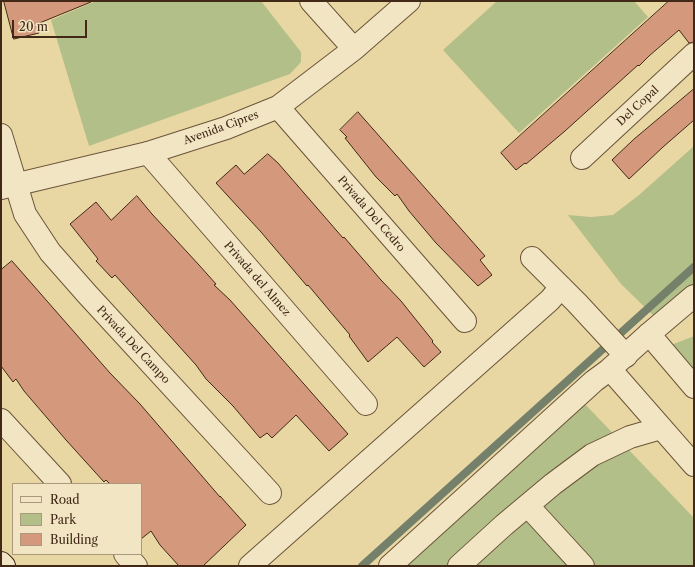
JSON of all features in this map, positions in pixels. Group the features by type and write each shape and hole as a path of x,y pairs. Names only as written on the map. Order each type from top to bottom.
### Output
{"street":[{"path":"311,1 354,49"},
{"name":"Avenida Cipres","path":"8,185 148,153 226,128 278,107 354,49 409,1"},
{"name":"Del Copal","path":"582,158 694,54"},
{"name":"Privada Del Cedro","path":"278,107 465,321"},
{"name":"Privada Del Campo","path":"1,135 8,185 50,252 270,493"},
{"name":"Privada del Almez","path":"148,153 366,404"},
{"path":"532,258 577,303 620,350"},
{"path":"250,566 550,300 561,287"},
{"path":"390,566 594,381 609,370 620,350 649,334 694,296"},
{"path":"649,334 694,387"},
{"path":"609,370 616,376 694,465"},
{"path":"1,420 59,483"},
{"path":"459,566 504,525 553,484 592,455 630,437 661,428"},
{"path":"528,506 583,566"},
{"path":"126,555 136,566"},
{"path":"1,563 4,566"}],"green space":[{"path":"96,1 261,1 301,52 301,62 290,74 89,146 51,20"},
{"path":"497,1 634,1 648,17 519,133 443,50"},
{"path":"694,146 694,287 658,320 621,284 568,215 591,217 613,215 639,195"},
{"path":"694,336 694,386 666,347"},
{"path":"582,401 694,518 694,566 397,566"}],"building":[{"path":"4,1 91,2 37,24 39,33 14,39"},
{"path":"669,1 694,1 694,42 689,43 679,30 565,131 526,164 525,163 516,170 501,153"},
{"path":"694,89 694,120 629,179 612,160 633,140"},
{"path":"358,112 485,256 480,260 492,275 478,286 436,243 397,194 395,196 376,177 345,138 347,137 340,130"},
{"path":"268,154 278,163 343,238 344,237 401,301 433,341 432,342 441,352 424,367 397,337 368,362 349,336 350,335 308,285 307,286 261,232 216,183 236,165 244,174"},
{"path":"137,196 216,284 214,285 230,300 348,434 329,451 296,415 272,438 267,433 260,438 115,275 112,278 96,261 98,259 70,224 96,202 111,220"},
{"path":"12,261 246,525 203,566 179,566 160,545 151,531 142,538 142,483 109,483 106,480 104,482 24,391 16,379 13,382 1,366 1,270"}],"waterway":[{"path":"362,566 694,267"}]}
